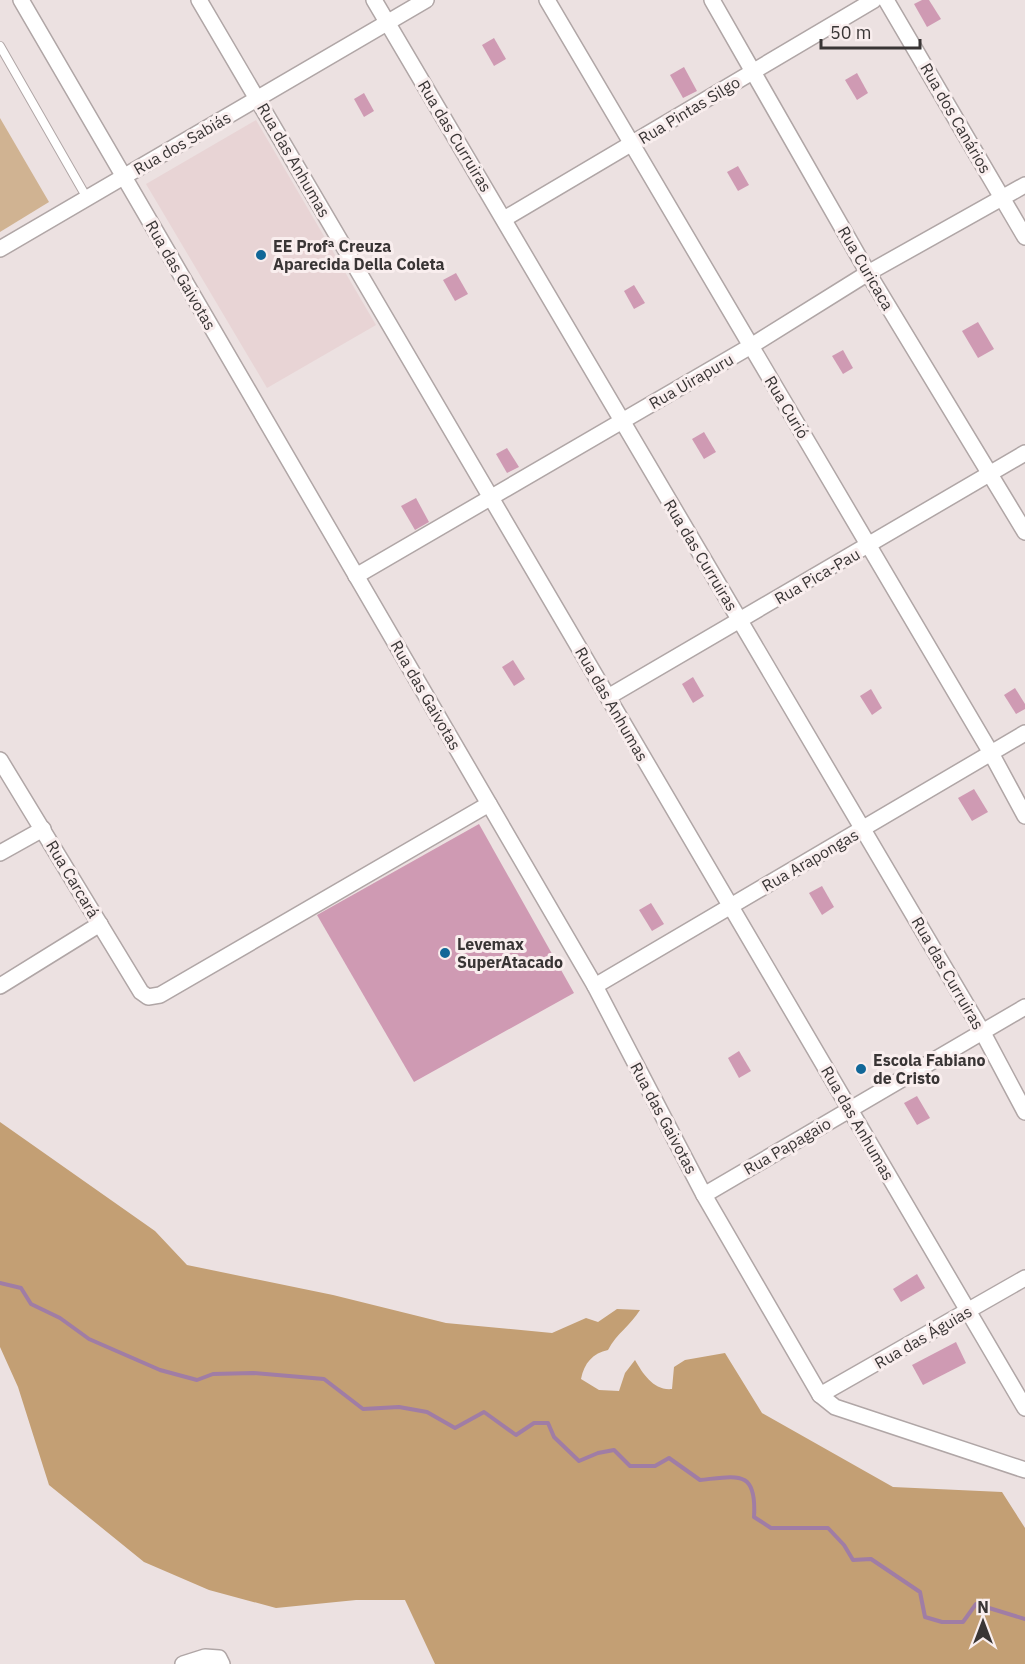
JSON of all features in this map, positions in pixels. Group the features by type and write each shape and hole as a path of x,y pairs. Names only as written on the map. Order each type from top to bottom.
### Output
{"street":[{"name":"Rua das Gaivotas","path":"21,0 595,986 704,1195 820,1395"},
{"name":"Rua das Anhumas","path":"200,0 1025,1408"},
{"name":"Rua das Curruiras","path":"374,0 983,1033 1025,1112"},
{"name":"Rua dos Sabiás","path":"0,249 426,0"},
{"name":"Rua Curió","path":"547,0 992,753 1025,816"},
{"name":"Rua Curicaca","path":"712,0 868,273 1025,532"},
{"name":"Rua Pintas Silgo","path":"504,219 874,0"},
{"name":"Rua dos Canários","path":"886,0 1025,237"},
{"name":"Rua Uirapuru","path":"356,576 751,346 868,273 1025,185"},
{"name":"Rua Pica-Pau","path":"608,698 1025,453"},
{"name":"Rua Arapongas","path":"595,986 1025,733"},
{"name":"Rua Carcará","path":"0,760 141,992 148,997 160,994 489,804"},
{"path":"0,853 43,829"},
{"path":"0,986 100,924"},
{"name":"Rua Papagaio","path":"704,1195 1025,1007"},
{"name":"Rua das Águias","path":"820,1395 1025,1278"},
{"path":"820,1395 835,1407 1025,1470"},
{"path":"183,1664 205,1657 221,1661"}],"lane":[{"path":"0,46 87,198"}],"shaded area":[{"path":"0,118 49,202 0,232"},
{"name":"EE Profª Creuza Aparecida Della Coleta","path":"256,120 376,325 267,388 146,184"},
{"path":"0,1122 155,1231 187,1265 333,1295 446,1323 552,1333 586,1318 598,1322 617,1309 640,1310 608,1350 590,1360 584,1368 581,1379 599,1390 619,1391 625,1373 635,1360 645,1376 654,1384 672,1389 674,1367 685,1360 725,1353 762,1413 893,1487 1002,1492 1025,1528 1025,1664 435,1664 405,1600 356,1600 276,1608 209,1590 144,1562 49,1485 18,1387 0,1347"}],"building":[{"path":"922,0 929,0 941,19 927,27 914,4"},
{"path":"494,38 506,59 494,66 482,45"},
{"path":"684,67 697,91 683,98 670,75"},
{"path":"857,73 868,93 857,100 845,80"},
{"path":"364,93 374,111 364,117 354,99"},
{"path":"738,166 749,185 738,191 727,172"},
{"path":"456,273 468,294 455,301 443,280"},
{"path":"634,285 645,303 634,309 624,291"},
{"path":"978,322 994,349 978,358 962,331"},
{"path":"843,350 853,368 843,374 832,356"},
{"path":"704,432 716,452 704,459 692,439"},
{"path":"507,448 519,467 507,473 496,454"},
{"path":"416,498 429,522 415,530 401,506"},
{"path":"513,660 525,679 514,686 502,667"},
{"path":"693,677 704,696 693,703 682,684"},
{"path":"1015,688 1025,704 1025,709 1016,714 1004,695"},
{"path":"871,689 882,708 872,715 860,696"},
{"path":"974,789 988,812 972,821 958,798"},
{"name":"Levemax SuperAtacado","path":"479,824 574,993 414,1082 317,915"},
{"path":"822,886 834,907 822,915 809,893"},
{"path":"651,903 664,924 652,931 639,910"},
{"path":"739,1051 751,1071 739,1078 728,1058"},
{"path":"917,1096 930,1118 917,1125 904,1103"},
{"path":"917,1274 925,1288 901,1302 893,1289"},
{"path":"956,1342 966,1363 923,1385 912,1365"}],"waterway":[{"path":"0,1283 21,1288 31,1304 60,1318 89,1339 160,1370 197,1380 213,1374 253,1373 324,1379 363,1409 399,1407 427,1412 455,1428 484,1412 516,1435 534,1423 548,1423 554,1437 579,1461 598,1453 614,1450 630,1466 655,1466 669,1458 700,1480 725,1477 742,1479 752,1490 754,1517 771,1528 828,1528 844,1545 853,1560 871,1559 920,1592 925,1617 942,1622 963,1622 976,1604 1025,1619"}],"place":[{"name":"EE Profª Creuza Aparecida Della Coleta","path":"261,255"},
{"name":"Levemax SuperAtacado","path":"445,953"},
{"name":"Escola Fabiano de Cristo","path":"861,1069"}]}
